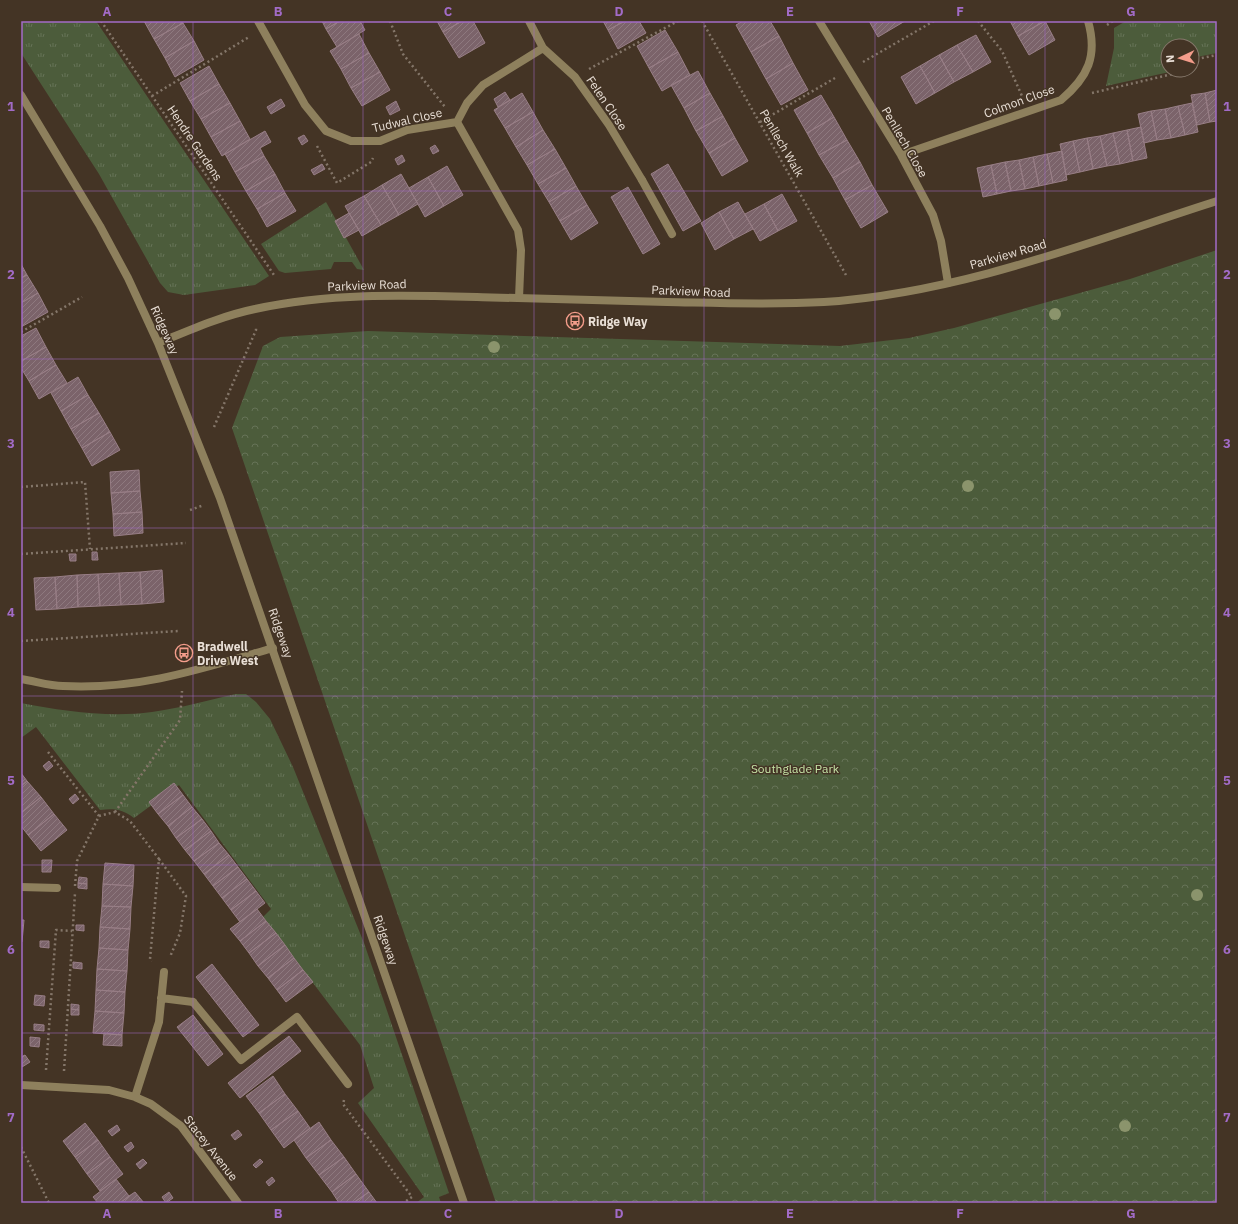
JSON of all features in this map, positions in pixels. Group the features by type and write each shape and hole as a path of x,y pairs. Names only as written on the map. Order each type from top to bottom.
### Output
{"street":[{"name":"Tudwal Close","path":"258,21 305,105 326,131 351,141 380,141 407,130 457,122 518,230 521,250 520,298"},
{"name":"Felen Close","path":"529,21 543,48 575,77 609,125 672,234"},
{"name":"Penllech Close","path":"819,21 848,71 901,155 933,215 941,242 948,283"},
{"name":"Colmon Close","path":"901,155 1061,100 1080,83 1087,71 1091,59 1092,34 1088,21"},
{"path":"457,122 467,103 483,85 543,48"},
{"name":"Ridgeway","path":"21,95 100,226 128,278 158,343 220,498 464,1203"},
{"name":"Parkview Road","path":"158,343 226,316 290,302 350,296 414,295 773,304 865,298 948,283 1001,270 1217,201"},
{"path":"21,679 62,686 96,687 152,681 183,674 273,648"},
{"path":"21,887 57,888"},
{"path":"135,1097 159,1022 164,972"},
{"path":"161,998 193,1002 241,1060 297,1017 348,1084"},
{"name":"Stacey Avenue","path":"21,1085 109,1090 135,1097 156,1107 181,1126 238,1203"}],"path":[{"name":"Hendre Gardens","path":"101,21 274,275"},
{"path":"390,21 403,54 457,122"},
{"path":"575,77 678,21"},
{"name":"Penllech Walk","path":"702,21 846,275"},
{"path":"760,122 933,21"},
{"path":"978,21 1002,51 1028,111"},
{"path":"152,96 263,29"},
{"path":"1200,59 1217,56"},
{"path":"1080,83 1093,94 1160,77"},
{"path":"326,131 316,146 337,184 371,162 380,141"},
{"path":"21,332 82,296"},
{"path":"214,427 256,330"},
{"path":"21,486 85,482 90,549"},
{"path":"21,554 186,542"},
{"path":"21,641 178,630"},
{"path":"63,1088 77,861 99,816 115,812 180,720 183,674"},
{"path":"48,752 99,816"},
{"path":"115,812 130,821 159,859 186,896 180,933 164,972 150,960 159,859"},
{"path":"45,1087 56,930 72,931"},
{"path":"348,1084 343,1104 412,1197 403,1203"},
{"path":"21,1147 49,1203"}],"green space":[{"path":"21,21 96,21 269,276 255,285 184,295 168,292 160,283 99,174 21,53"},
{"path":"1126,21 1217,21 1217,53 1200,56 1200,38 1160,38 1160,74 1106,86 1114,48 1114,28"},
{"path":"326,202 364,270 357,269 352,262 334,262 331,269 285,273 279,271 261,244"},
{"name":"Southglade Park","path":"1217,250 1217,1203 496,1203 232,428 263,346 280,337 368,331 840,346 909,338 954,328 1130,279"},
{"path":"236,694 246,694 256,702 270,719 293,767 364,943 449,1193 439,1197 441,1203 416,1203 424,1197 358,1103 374,1088 360,1045 263,917 271,909 179,785 134,818 118,810 100,810 36,727 21,738 21,703 86,713 136,714 174,708"}],"building":[{"path":"144,21 182,21 183,23 154,39"},
{"path":"322,21 340,21 326,29"},
{"path":"340,21 360,21 365,30 337,47 326,29"},
{"path":"437,21 462,21 443,32"},
{"path":"462,21 473,21 485,43 459,58 443,32"},
{"path":"603,21 625,21 608,30"},
{"path":"625,21 639,21 646,33 618,49 608,30"},
{"path":"743,21 770,21 779,36 751,52 736,25"},
{"path":"869,21 905,21 878,37"},
{"path":"1010,21 1045,21 1018,36"},
{"path":"1045,21 1055,40 1029,55 1018,36"},
{"path":"183,23 194,41 165,58 154,39"},
{"path":"665,30 678,52 649,68 637,46"},
{"path":"359,34 369,53 341,69 330,51"},
{"path":"976,35 991,62 973,72 957,45"},
{"path":"779,36 793,63 766,79 751,52"},
{"path":"194,41 204,60 175,77 165,58"},
{"path":"957,45 973,72 954,82 939,55"},
{"path":"678,52 690,75 662,91 649,68"},
{"path":"369,53 380,72 351,88 341,69"},
{"path":"939,55 954,82 935,93 920,66"},
{"path":"793,63 808,90 781,105 766,79"},
{"path":"209,66 219,84 190,101 180,83"},
{"path":"920,66 935,93 916,104 901,77"},
{"path":"698,71 710,93 684,108 671,85"},
{"path":"380,72 390,90 362,106 351,88"},
{"path":"219,84 230,103 201,119 190,101"},
{"path":"1217,90 1217,121 1210,122 1205,93"},
{"path":"505,92 510,100 498,107 494,99"},
{"path":"522,93 533,112 505,128 494,110"},
{"path":"710,93 723,116 696,131 684,108"},
{"path":"1205,93 1210,122 1197,125 1191,95"},
{"path":"821,95 834,117 807,133 794,110"},
{"path":"281,99 285,106 271,114 267,107"},
{"path":"396,101 400,110 390,115 386,107"},
{"path":"230,103 240,121 211,137 201,119"},
{"path":"1192,103 1198,132 1185,135 1178,106"},
{"path":"1178,106 1185,135 1171,138 1165,109"},
{"path":"1165,109 1171,138 1157,140 1151,111"},
{"path":"1151,111 1157,140 1144,143 1138,114"},
{"path":"533,112 543,130 516,147 505,128"},
{"path":"723,116 735,138 709,153 696,131"},
{"path":"834,117 847,140 819,155 807,133"},
{"path":"240,121 250,139 222,156 211,137"},
{"path":"1141,127 1147,158 1133,161 1127,130"},
{"path":"543,130 555,149 527,165 516,147"},
{"path":"1127,130 1133,161 1120,164 1113,133"},
{"path":"265,131 271,142 260,148 264,156 235,172 225,154"},
{"path":"1113,133 1120,164 1107,166 1100,136"},
{"path":"304,135 308,141 302,145 298,138"},
{"path":"1100,136 1107,166 1093,169 1087,138"},
{"path":"735,138 748,161 722,176 709,153"},
{"path":"1087,138 1093,169 1080,172 1073,141"},
{"path":"847,140 860,162 833,178 819,155"},
{"path":"1073,141 1080,172 1066,175 1060,144"},
{"path":"435,145 439,151 433,154 430,148"},
{"path":"555,149 566,168 538,184 527,165"},
{"path":"1062,151 1067,180 1053,183 1047,154"},
{"path":"1047,154 1053,183 1039,186 1033,157"},
{"path":"402,155 405,161 398,165 395,159"},
{"path":"264,156 275,174 246,191 235,172"},
{"path":"1033,157 1039,186 1025,189 1019,160"},
{"path":"1019,160 1025,189 1011,191 1005,162"},
{"path":"860,162 872,185 845,200 833,178"},
{"path":"1005,162 1011,191 997,194 991,165"},
{"path":"322,164 325,169 314,175 311,170"},
{"path":"668,164 701,221 683,231 651,174"},
{"path":"991,165 997,194 983,197 977,168"},
{"path":"447,166 463,195 444,206 428,177"},
{"path":"566,168 576,186 549,202 538,184"},
{"path":"275,174 285,193 257,209 246,191"},
{"path":"401,174 418,204 399,215 382,185"},
{"path":"428,177 444,206 425,217 409,188"},
{"path":"382,185 399,215 381,225 364,196"},
{"path":"872,185 888,212 861,228 845,200"},
{"path":"576,186 587,205 560,221 549,202"},
{"path":"628,187 660,244 643,254 611,197"},
{"path":"285,193 296,211 267,227 257,209"},
{"path":"782,194 797,221 778,231 764,204"},
{"path":"364,196 381,225 362,236 345,206"},
{"path":"738,202 753,229 734,239 719,212"},
{"path":"764,204 778,231 760,241 745,214"},
{"path":"587,205 598,223 571,240 560,221"},
{"path":"719,212 734,239 715,250 701,223"},
{"path":"349,213 359,230 344,238 335,221"},
{"path":"21,264 27,275 21,278"},
{"path":"27,275 38,293 21,303 21,278"},
{"path":"38,293 48,312 21,327 21,303"},
{"path":"36,328 46,347 21,361 21,336"},
{"path":"46,347 56,365 29,381 21,368 21,361"},
{"path":"56,365 67,383 39,399 29,381"},
{"path":"78,377 88,395 61,411 51,393"},
{"path":"88,395 99,413 71,429 61,411"},
{"path":"99,413 110,432 82,448 71,429"},
{"path":"110,432 120,450 92,466 82,448"},
{"path":"139,470 140,491 111,493 110,472"},
{"path":"140,491 142,512 113,514 111,493"},
{"path":"142,512 143,533 114,536 113,514"},
{"path":"92,552 97,552 98,560 92,560"},
{"path":"69,554 76,554 76,561 70,561"},
{"path":"162,570 164,602 142,604 140,572"},
{"path":"140,572 142,604 121,605 119,573"},
{"path":"119,573 121,605 100,606 98,574"},
{"path":"98,574 100,606 78,607 77,575"},
{"path":"77,575 78,607 57,609 55,577"},
{"path":"55,577 57,609 36,610 34,578"},
{"path":"49,761 53,766 47,771 43,766"},
{"path":"21,773 27,781 21,786"},
{"path":"27,781 41,797 21,813 21,786"},
{"path":"174,783 183,795 158,814 149,802"},
{"path":"75,794 79,799 73,804 69,799"},
{"path":"183,795 192,807 168,826 158,814"},
{"path":"41,797 54,814 28,835 21,826 21,813"},
{"path":"192,807 202,819 176,838 168,826"},
{"path":"54,814 67,830 41,851 28,835"},
{"path":"202,819 211,831 185,850 176,838"},
{"path":"211,831 219,843 194,861 185,850"},
{"path":"219,843 229,855 204,874 194,861"},
{"path":"229,855 238,867 213,886 204,874"},
{"path":"42,860 52,860 51,872 42,872"},
{"path":"105,863 134,865 133,886 103,884"},
{"path":"238,867 247,879 222,898 213,886"},
{"path":"79,877 87,878 87,884 78,883"},
{"path":"247,879 256,891 231,910 222,898"},
{"path":"78,883 87,884 87,889 78,888"},
{"path":"103,884 133,886 131,907 102,906"},
{"path":"256,891 265,903 240,922 231,910"},
{"path":"102,906 131,907 130,929 100,927"},
{"path":"257,909 266,921 240,941 230,929"},
{"path":"21,920 24,920 22,942 21,942"},
{"path":"266,921 276,933 249,953 240,941"},
{"path":"76,925 84,925 84,931 76,930"},
{"path":"100,927 130,929 128,950 99,948"},
{"path":"276,933 285,945 258,966 249,953"},
{"path":"40,941 49,941 49,948 40,947"},
{"path":"285,945 294,958 268,978 258,966"},
{"path":"99,948 128,950 127,971 97,969"},
{"path":"294,958 303,970 277,990 268,978"},
{"path":"73,962 82,963 82,969 73,968"},
{"path":"212,964 259,1025 243,1037 196,977"},
{"path":"97,969 127,971 125,992 96,990"},
{"path":"303,970 313,982 286,1002 277,990"},
{"path":"96,990 125,992 124,1013 95,1011"},
{"path":"35,995 45,996 44,1006 34,1005"},
{"path":"71,1004 79,1005 79,1010 71,1009"},
{"path":"71,1009 79,1010 79,1015 71,1015"},
{"path":"95,1011 124,1013 122,1035 93,1033"},
{"path":"193,1015 223,1054 208,1066 177,1027"},
{"path":"34,1024 44,1025 44,1031 34,1030"},
{"path":"104,1033 122,1035 122,1046 103,1045"},
{"path":"289,1036 301,1051 240,1098 228,1083"},
{"path":"30,1037 40,1038 39,1047 30,1046"},
{"path":"25,1055 30,1062 22,1067 21,1057"},
{"path":"273,1076 285,1094 259,1113 246,1096"},
{"path":"285,1094 298,1111 271,1130 259,1113"},
{"path":"298,1111 310,1128 284,1148 271,1130"},
{"path":"319,1122 331,1140 306,1158 294,1140"},
{"path":"85,1123 98,1140 75,1157 63,1141"},
{"path":"117,1125 120,1130 112,1136 108,1131"},
{"path":"238,1130 242,1135 235,1140 231,1135"},
{"path":"98,1140 110,1157 87,1174 75,1157"},
{"path":"331,1140 344,1157 319,1175 306,1158"},
{"path":"131,1142 134,1147 128,1152 124,1147"},
{"path":"110,1157 123,1174 100,1191 87,1174"},
{"path":"344,1157 356,1174 332,1192 319,1175"},
{"path":"143,1159 147,1163 140,1169 136,1164"},
{"path":"260,1159 263,1162 256,1168 253,1165"},
{"path":"356,1174 369,1192 353,1203 339,1203 332,1192"},
{"path":"272,1177 275,1181 269,1186 266,1182"},
{"path":"116,1179 129,1196 120,1203 98,1203 93,1197"},
{"path":"135,1192 144,1203 120,1203 129,1196"},
{"path":"169,1192 173,1198 166,1203 162,1197"},
{"path":"369,1192 377,1203 353,1203"}],"place":[{"name":"Ridge Way","path":"575,321"},
{"name":"Bradwell Drive West","path":"184,653"}]}
